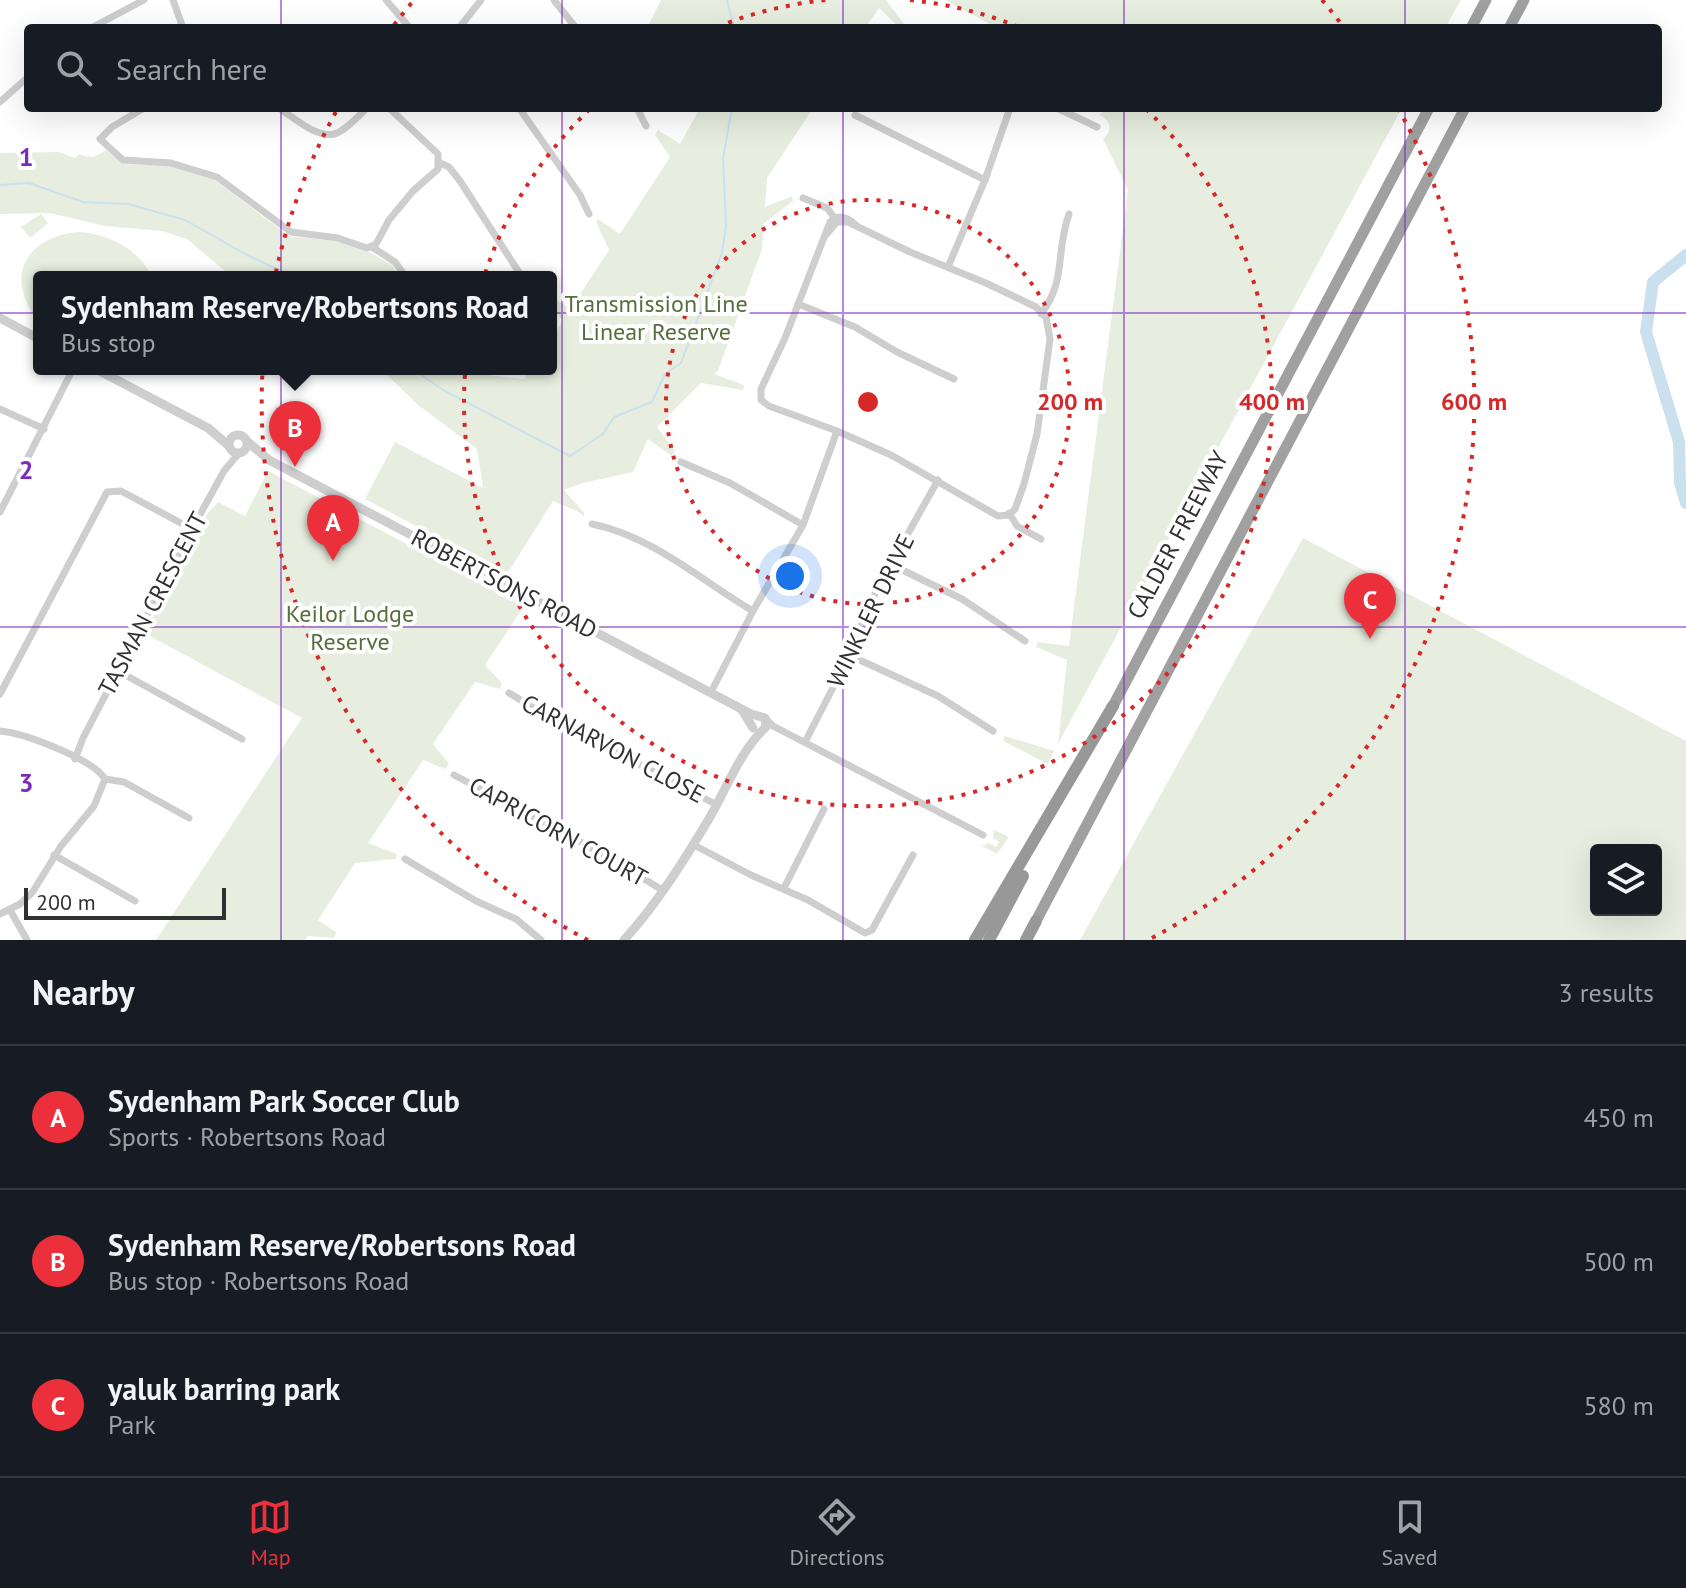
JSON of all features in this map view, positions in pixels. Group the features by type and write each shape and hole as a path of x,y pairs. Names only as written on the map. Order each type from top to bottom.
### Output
{"highway":[{"path":"1473,24 1486,0"},
{"path":"1511,24 1524,0"},
{"name":"CALDER FREEWAY","path":"989,940 1427,112"},
{"path":"1027,940 1463,112"},
{"path":"975,940 1113,706"}],"street":[{"path":"99,24 144,0"},
{"path":"167,0 174,4 182,24"},
{"path":"386,0 407,24"},
{"path":"463,24 481,0"},
{"path":"554,0 573,24"},
{"path":"0,102 24,81"},
{"path":"137,112 112,127 98,141 123,160 171,163 217,177 291,232 338,238 372,247 397,264 402,271"},
{"path":"285,112 317,132 327,134 336,134 362,112"},
{"path":"372,247 389,220 413,191 438,169 440,163 438,154 393,112"},
{"path":"522,112 580,195 589,214"},
{"path":"639,112 646,126"},
{"path":"948,267 985,180 1009,112"},
{"path":"1065,112 1097,127"},
{"path":"855,115 985,180"},
{"path":"440,163 449,167 460,181 518,271"},
{"path":"803,198 823,206 836,220 857,226 948,267 1041,314 1047,328 1048,351 1034,448 1018,499 1008,513"},
{"path":"1041,314 1052,298 1059,279 1061,238 1069,214"},
{"path":"836,220 825,236 765,384 763,399 778,409 837,431 991,509 1008,513 1017,526 1041,539"},
{"path":"798,304 855,327 897,352 954,379"},
{"path":"0,318 33,336"},
{"path":"0,512 72,375"},
{"path":"107,375 208,428 234,435 229,447 208,428"},
{"path":"0,409 42,431"},
{"path":"711,692 803,525 837,431"},
{"name":"ROBERTSONS ROAD","path":"234,435 242,436 269,460 740,708 759,725"},
{"path":"240,453 248,442"},
{"name":"ROBERTSONS ROAD","path":"229,447 269,460"},
{"name":"TASMAN CRESCENT","path":"224,471 229,447"},
{"name":"TASMAN CRESCENT","path":"73,757 192,529 224,471 240,453"},
{"path":"681,462 730,483 803,525"},
{"name":"WINKLER DRIVE","path":"805,742 890,564 938,480"},
{"path":"1,487 10,492"},
{"path":"0,694 107,492 114,489 121,491 192,529"},
{"path":"592,524 654,549 753,611"},
{"path":"890,564 962,599 1025,641"},
{"path":"849,655 938,696 993,731"},
{"path":"118,671 242,739"},
{"name":"CARNARVON CLOSE","path":"509,693 552,719 717,805"},
{"path":"624,940 694,845 759,725 786,732 983,835"},
{"path":"0,731 31,738 73,757 96,769 105,779 124,782 189,818"},
{"name":"CAPRICORN COURT","path":"454,775 598,850 662,890"},
{"path":"0,914 32,893 54,855 89,813 105,779"},
{"path":"784,888 824,809"},
{"path":"694,845 868,932 872,930 913,855"},
{"path":"54,855 135,901"},
{"path":"405,859 476,901 516,919 541,940"},
{"path":"10,910 27,940"}],"green space":[{"path":"661,0 886,0 904,24 896,24 879,8 868,24 649,24"},
{"path":"945,0 1461,0 1447,24 990,24"},
{"name":"Transmission Line Linear Reserve","path":"698,112 810,112 767,178 765,207 792,196 793,201 763,224 762,249 718,371 714,374 744,385 743,390 701,383 657,427 675,451 672,456 648,439 633,472 564,490 585,514 583,516 553,501 507,574 365,499 395,442 483,488 477,449 418,405 387,375 486,375 524,379 527,375 557,375 557,330 563,321 557,313 557,300 571,308 609,250 596,222 598,219 620,234 670,157 655,135 658,130 680,144"},
{"path":"1102,112 1400,112 1058,744 1067,660 1036,647 1038,642 1069,646 1128,190 1103,139 1109,126 1106,119 1099,115"},
{"path":"106,150 124,164 171,166 212,178 289,236 342,242 371,253 392,265 396,271 225,271 187,239 162,231 105,226 50,213 0,214 0,153 59,152 75,158 79,154 99,154"},
{"path":"41,214 48,223 30,238 21,227"},
{"path":"89,233 111,239 131,251 148,271 33,271 33,312 24,296 21,279 27,258 43,243 65,234"},
{"name":"Keilor Lodge Reserve","path":"268,471 524,606 485,665 502,683 500,689 475,682 433,744 449,764 445,769 423,760 368,843 397,854 396,859 355,863 318,920 336,932 335,938 156,940 302,718 144,633 208,513 218,502 245,516"},
{"path":"1303,538 1686,741 1686,940 1080,940"},
{"path":"1005,736 1054,751 1048,764 1003,741"},
{"path":"994,830 1009,837 997,854 982,846 988,843 996,847 999,842 993,838"}],"waterway":[{"path":"727,0 733,24"},
{"path":"422,375 443,390 570,456 603,434 614,417 652,402 665,374 681,363 722,253 726,226 723,158 731,112"},
{"path":"0,185 29,183 83,202 128,204 185,220 282,271"},
{"path":"1686,255 1653,282 1646,332 1679,442 1680,483 1686,503"}],"place":[{"name":"Sydenham Reserve/Robertsons Road","path":"295,467"},
{"name":"Sydenham Park Soccer Club","path":"333,561"},
{"name":"yaluk barring park","path":"1370,639"}]}
